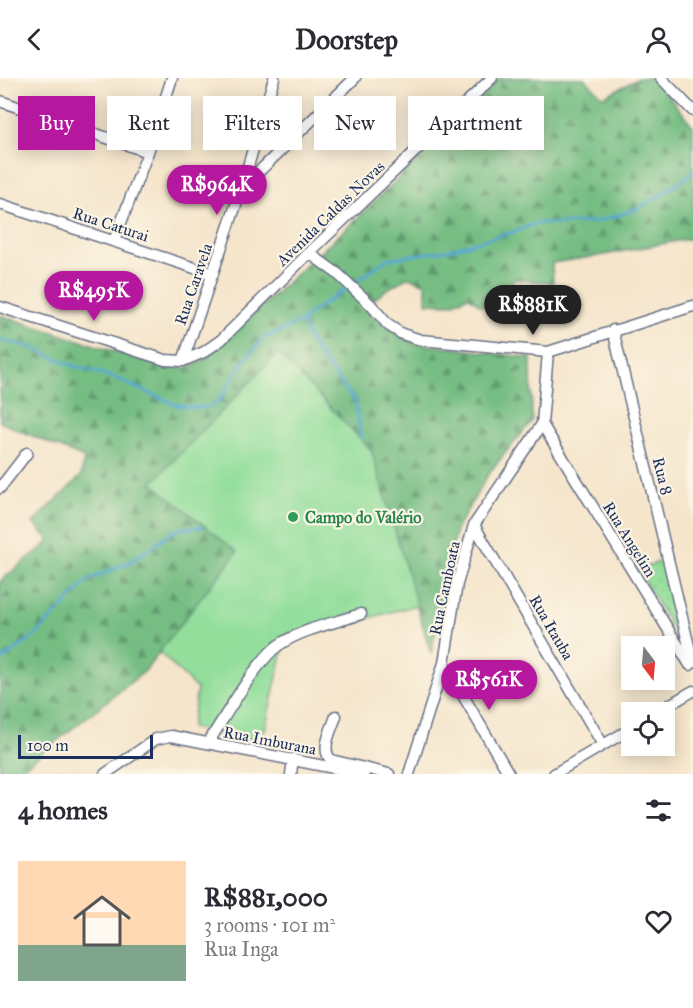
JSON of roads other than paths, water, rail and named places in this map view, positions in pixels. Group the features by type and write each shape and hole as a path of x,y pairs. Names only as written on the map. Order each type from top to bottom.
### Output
{"street":[{"path":"114,242 148,153 172,78"},
{"name":"Rua Caravela","path":"183,361 241,190 274,78"},
{"path":"241,190 355,78"},
{"name":"Avenida Caldas Novas","path":"183,361 204,352 221,340 492,78"},
{"path":"661,78 691,104"},
{"path":"0,101 148,153"},
{"name":"Rua Caturai","path":"0,204 213,274"},
{"path":"309,253 338,274 371,305 388,325 402,334 421,340 548,352 693,306"},
{"path":"0,307 165,360 183,361"},
{"name":"Rua 8","path":"613,330 693,663"},
{"name":"Rua Camboata","path":"409,774 444,663 458,584 474,525 542,424 548,352"},
{"name":"Rua Angelim","path":"542,424 693,670"},
{"path":"0,488 27,453"},
{"name":"Rua Itauba","path":"474,525 603,745"},
{"path":"208,743 262,661 277,646 297,635 361,614"},
{"path":"444,663 509,774"},
{"path":"674,702 693,691"},
{"path":"336,716 326,749 331,760 389,774"},
{"path":"554,774 621,734"},
{"name":"Rua Imburana","path":"105,774 156,739 171,736 364,774"},
{"path":"291,774 293,759"}],"waterway":[{"path":"353,284 387,259 447,250 538,223 595,222 619,215 637,209 656,198 693,171"},
{"path":"0,340 30,347 71,365 112,377 177,405 195,408 210,407 219,401 245,359 264,338 303,321 312,312 347,288"},
{"path":"303,321 307,336 318,354 355,401 361,439"},
{"path":"0,661 37,634 88,580 130,562 174,531 203,527"}],"place":[{"name":"Campo do Valério","path":"293,517"}]}
